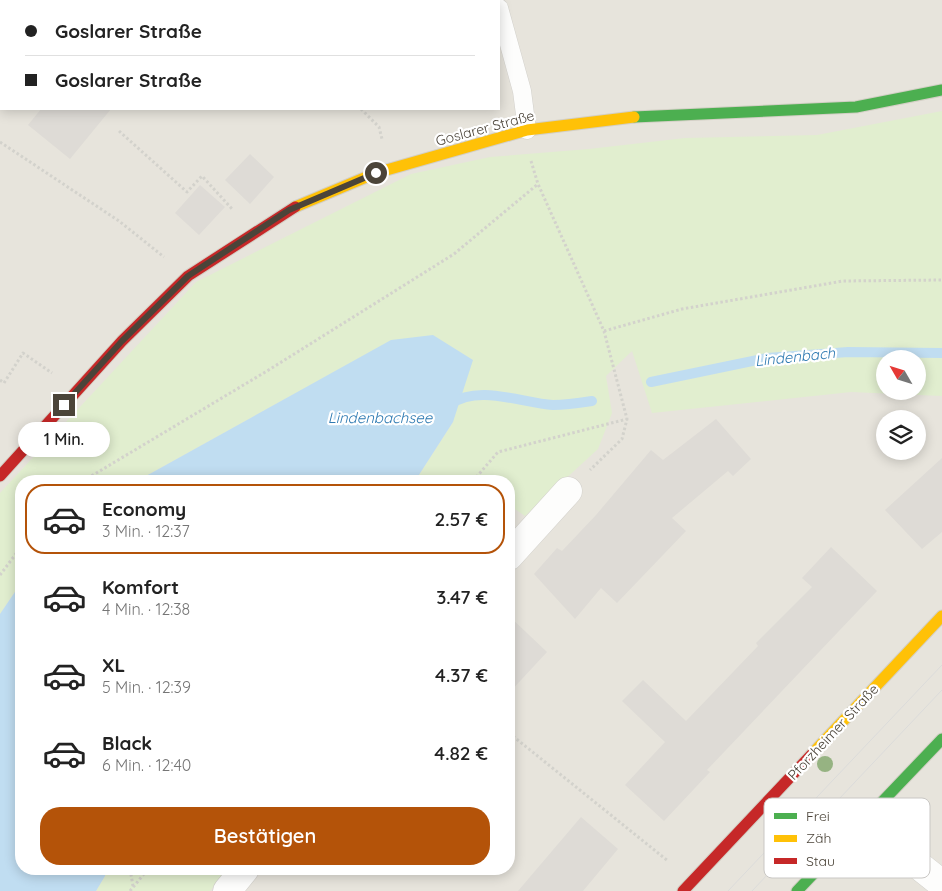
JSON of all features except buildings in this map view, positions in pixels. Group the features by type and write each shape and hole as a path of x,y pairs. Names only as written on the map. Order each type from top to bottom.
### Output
{"street":[{"name":"Goslarer Straße","path":"0,476 122,341 188,276 289,210 390,169 527,130 648,115 856,107 942,90"},
{"path":"515,549 568,491"},
{"name":"Pforzheimer Straße","path":"771,798 942,616"},
{"path":"885,798 942,739"},
{"name":"Pforzheimer Straße","path":"684,891 764,805"},
{"path":"930,874 942,884"},
{"path":"227,891 240,875"},
{"path":"797,891 809,878"}],"lane":[{"path":"500,12 522,91 527,130"}],"path":[{"path":"362,110 379,127 390,169"},
{"path":"527,130 528,153 538,184 604,331 627,419 622,439 568,491"},
{"path":"119,131 187,192 202,176 253,233"},
{"path":"0,142 119,221 188,276"},
{"path":"93,475 267,371 454,254 538,184"},
{"path":"604,331 682,309 843,282 942,280"},
{"path":"0,380 4,382 23,353 77,391"},
{"path":"478,475 498,452 627,419"},
{"path":"0,575 15,556"},
{"path":"515,738 693,881"},
{"path":"131,875 134,886"},
{"path":"130,891 143,875"}],"shaded area":[{"path":"500,0 942,0 942,891 0,891 0,110 500,110"}],"green space":[{"path":"942,111 942,396 926,395 926,350 876,350 876,393 851,392 652,413 632,351 606,376 612,413 598,449 525,516 515,509 515,475 419,475 453,422 392,340 148,475 17,475 196,282 411,174 490,157 589,149 685,138 817,135"},
{"path":"15,477 15,592 0,614 0,493"},
{"path":"223,875 210,891 96,891 105,876"}],"water":[{"name":"Lindenbachsee","path":"433,335 473,360 453,422 419,475 148,475 391,340"},
{"path":"15,592 15,875 105,875 96,891 0,891 0,614"}],"waterway":[{"name":"Lindenbach","path":"651,382 767,358 848,352 942,353"},
{"name":"Lindenbach","path":"451,404 462,398 474,395 501,396 553,405 592,401"}],"tram line":[{"path":"816,798 942,665"},
{"path":"840,798 942,690"},
{"path":"728,891 764,853"},
{"path":"752,891 764,878"}],"traffic: fast":[{"path":"634,117 856,107 942,90"},
{"path":"886,798 942,739"},
{"path":"797,891 809,878"}],"traffic: slow":[{"path":"295,207 376,173 527,130 634,117"},
{"path":"813,753 942,616"}],"traffic: jam":[{"path":"0,476 122,341 188,276 295,207"},
{"path":"771,798 813,753"},
{"path":"683,891 764,805"}],"route":[{"path":"64,405 122,341 188,276 289,210 376,173"}]}
